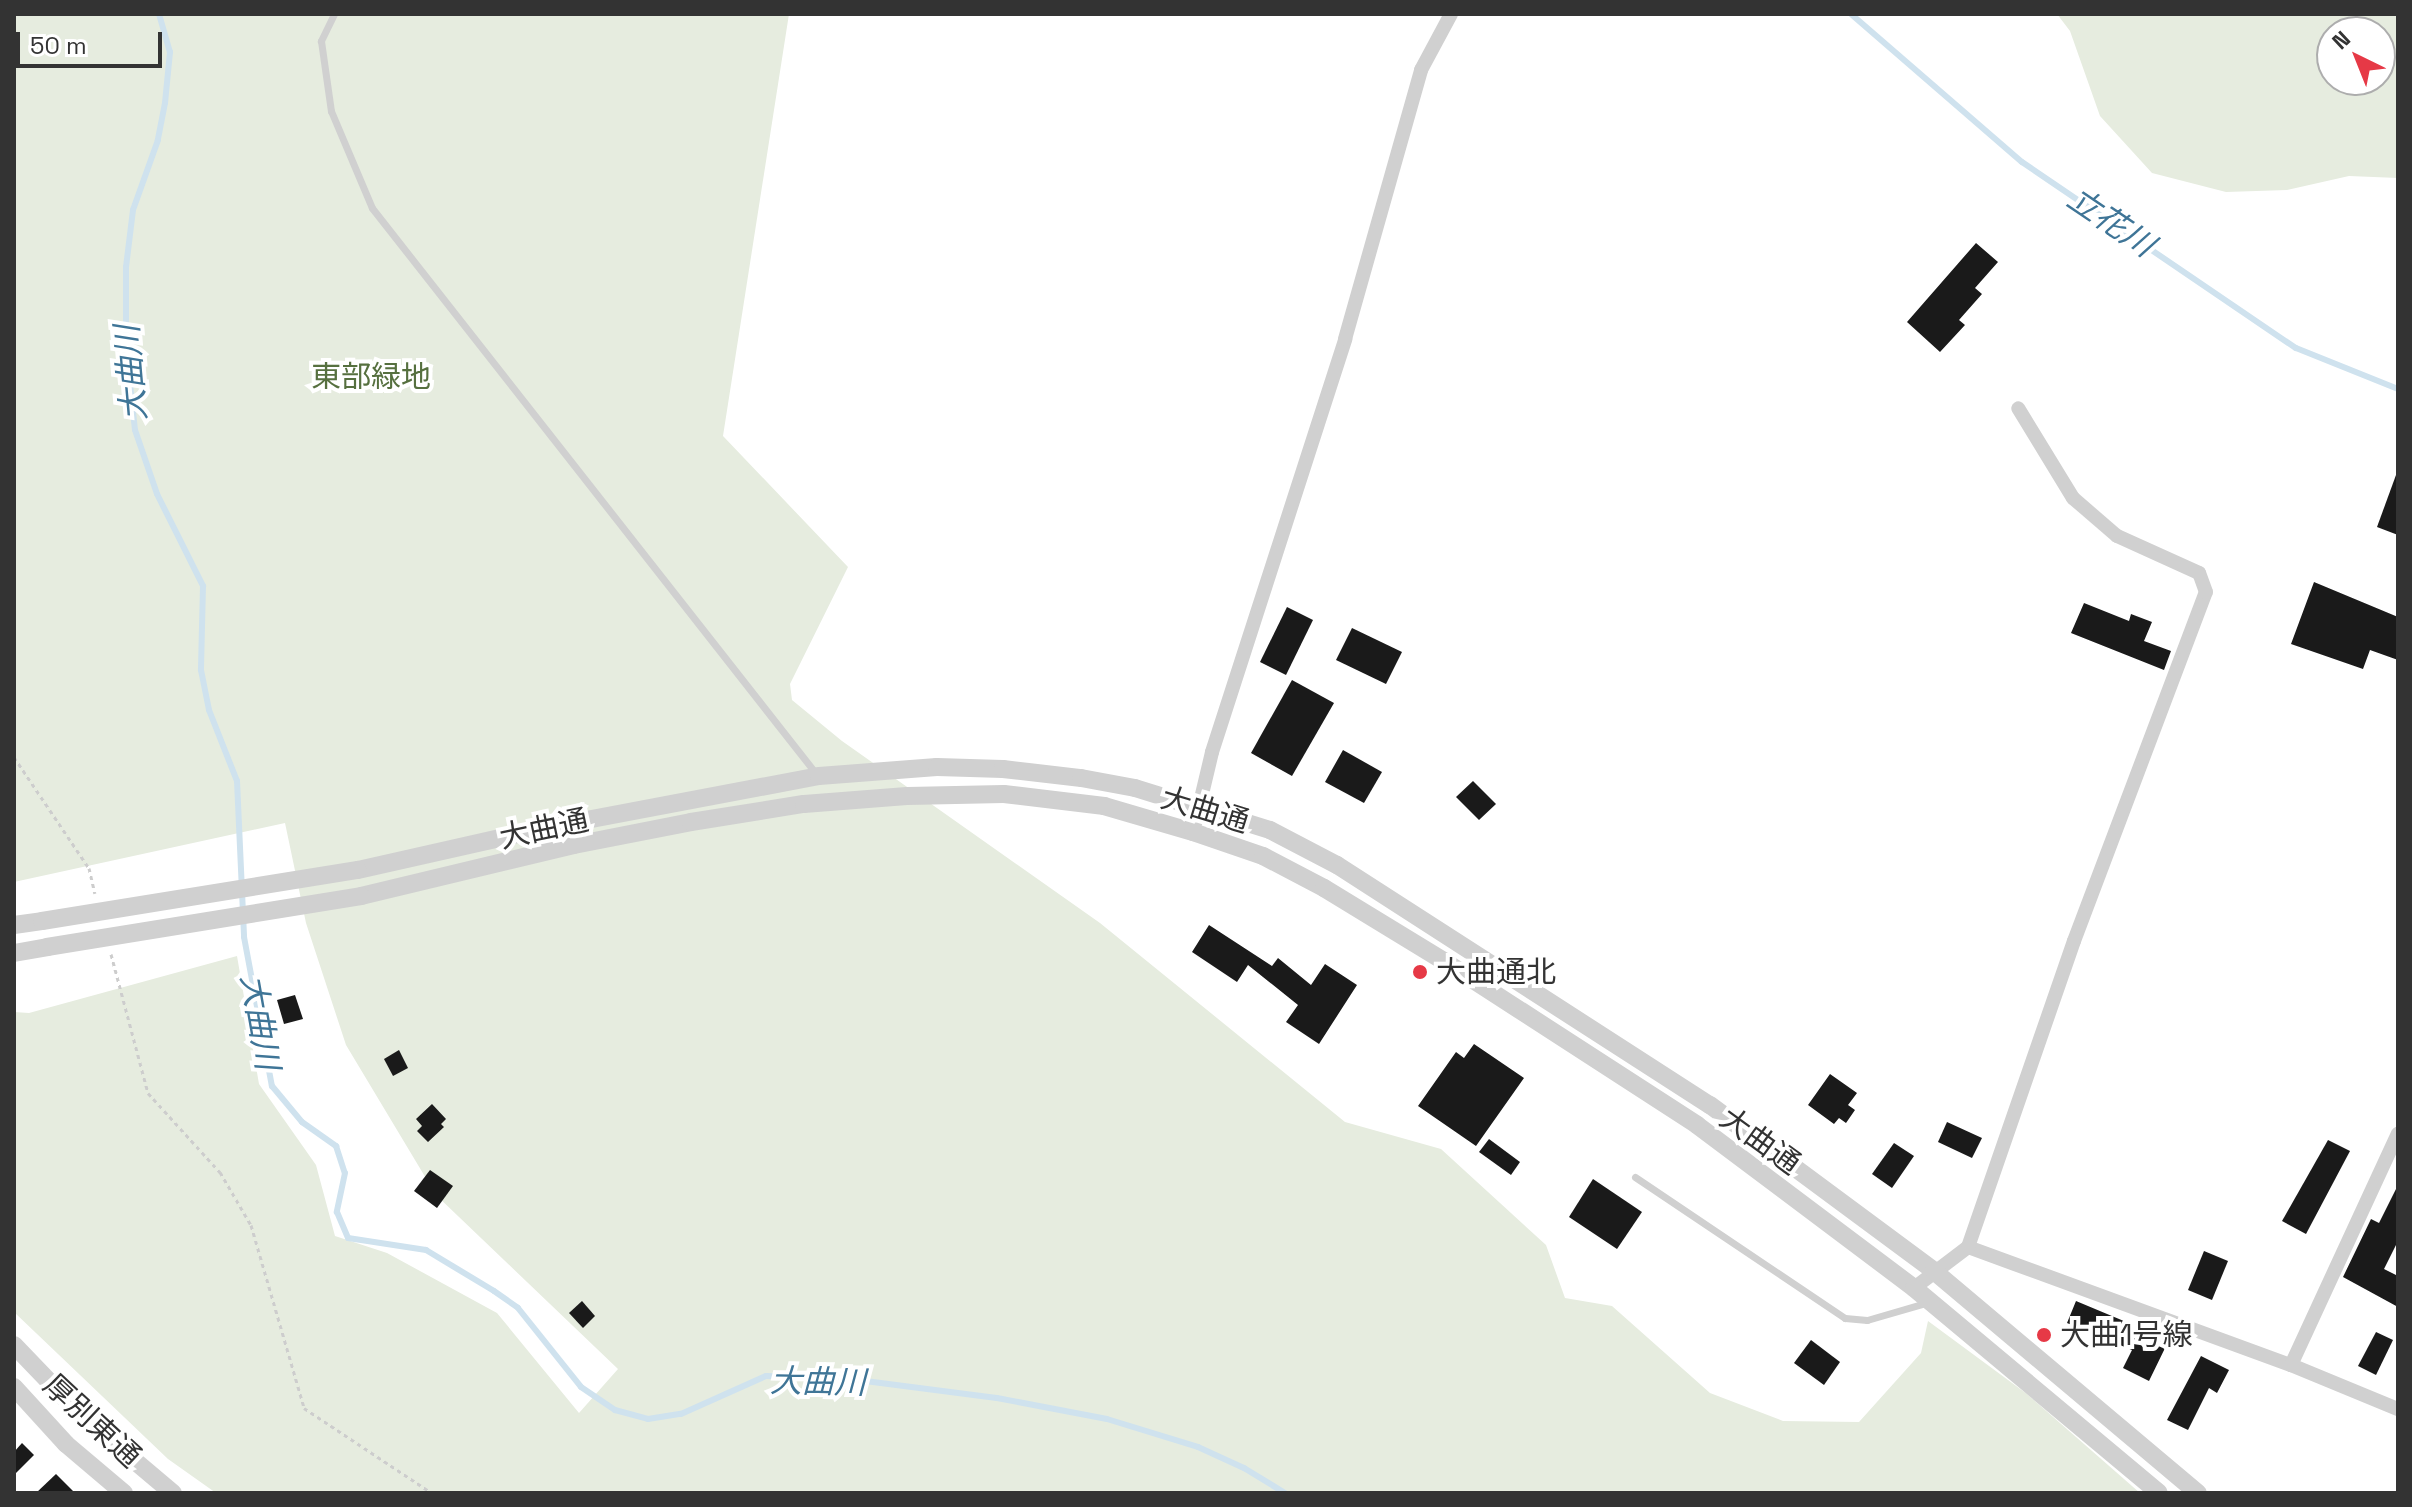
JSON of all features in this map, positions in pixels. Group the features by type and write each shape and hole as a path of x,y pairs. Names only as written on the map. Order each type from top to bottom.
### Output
{"street":[{"path":"1193,832 1197,808 1345,339 1421,70 1451,14"},
{"path":"1914,1288 1968,1247 2074,941 2206,592 2199,573 2117,536 2073,498 2018,408"},
{"name":"大曲通","path":"14,925 358,870 544,828 819,776 937,767 1003,769 1135,788 1270,830 1350,873 1710,1105 1934,1271 2198,1493"},
{"name":"大曲通","path":"14,953 361,896 574,845 804,804 907,796 1004,794 1104,806 1263,856 1447,963 1697,1125 1914,1288 2159,1493"},
{"path":"2291,1365 2398,1133"},
{"path":"1968,1247 2291,1365 2398,1409"},
{"name":"厚別東通","path":"14,1345 85,1419 163,1490"},
{"name":"厚別東通","path":"14,1387 66,1444 124,1493"}],"lane":[{"path":"334,14 321,41 331,111 372,208 819,776"},
{"path":"1635,1177 1845,1318 1867,1320 1931,1302"}],"path":[{"path":"14,757 89,868 97,898"},
{"path":"108,943 148,1093 220,1172 251,1225 304,1408 432,1493"}],"green space":[{"name":"東部緑地","path":"14,14 789,14 723,436 848,567 790,684 792,700 842,741 1100,923 1345,1122 1441,1149 1546,1245 1565,1298 1612,1306 1710,1393 1783,1421 1859,1422 1921,1353 1928,1321 2027,1394 2140,1493 216,1493 168,1459 14,1312 14,1012 29,1013 237,956 259,1084 316,1165 335,1236 387,1253 497,1313 579,1413 618,1369 436,1195 346,1045 306,923 285,823 14,882"},
{"path":"2057,14 2398,14 2398,178 2349,176 2287,190 2226,192 2152,173 2100,116 2070,31"}],"building":[{"path":"1976,243 1998,262 1975,288 1982,294 1959,320 1965,325 1940,352 1907,322"},
{"path":"2398,475 2398,535 2377,527"},
{"path":"2314,582 2398,617 2398,660 2370,650 2363,669 2291,644"},
{"path":"2084,603 2129,621 2131,614 2152,622 2144,641 2171,651 2164,670 2071,633"},
{"path":"1287,607 1313,620 1286,675 1260,662"},
{"path":"1352,628 1402,652 1386,684 1336,660"},
{"path":"1292,680 1334,703 1292,776 1251,753"},
{"path":"1343,750 1382,772 1364,803 1325,782"},
{"path":"1473,781 1496,804 1479,820 1456,797"},
{"path":"1209,925 1272,966 1278,958 1311,985 1325,964 1357,985 1319,1044 1286,1022 1298,1005 1248,965 1237,982 1192,952"},
{"path":"295,995 303,1019 284,1024 277,1000"},
{"path":"1474,1044 1524,1078 1476,1146 1418,1106 1456,1052 1464,1058"},
{"path":"399,1050 408,1068 393,1076 384,1059"},
{"path":"1830,1074 1857,1093 1848,1105 1855,1110 1846,1123 1839,1118 1834,1124 1808,1105"},
{"path":"432,1104 446,1119 441,1124 444,1127 428,1142 417,1131 422,1126 416,1119"},
{"path":"1947,1122 1982,1138 1972,1158 1938,1142"},
{"path":"1489,1139 1520,1162 1511,1175 1479,1152"},
{"path":"2328,1140 2350,1151 2306,1234 2282,1221"},
{"path":"1894,1143 1914,1156 1892,1188 1872,1174"},
{"path":"430,1170 453,1186 437,1208 414,1191"},
{"path":"1593,1179 1642,1212 1617,1249 1569,1217"},
{"path":"2398,1185 2398,1241 2384,1269 2398,1276 2398,1307 2343,1277 2371,1219 2379,1223"},
{"path":"2204,1251 2228,1261 2212,1300 2188,1290"},
{"path":"582,1301 595,1316 583,1328 569,1313"},
{"path":"2076,1301 2131,1324 2167,1344 2149,1381 2123,1368 2132,1350 2067,1323"},
{"path":"2376,1332 2393,1340 2376,1375 2358,1366"},
{"path":"1811,1340 1840,1362 1824,1385 1794,1363"},
{"path":"2201,1356 2229,1370 2217,1393 2209,1388 2188,1430 2167,1420"},
{"path":"22,1443 34,1455 14,1475 14,1452"},
{"path":"56,1474 75,1493 36,1493"}],"waterway":[{"name":"大曲川","path":"159,14 170,52 165,103 158,140 133,210 126,267 126,346 135,430 157,494 203,586 201,670 209,710 237,781 244,937 272,1086 302,1122 336,1146 345,1173 337,1212 348,1238 426,1250 494,1291 518,1308 581,1387 615,1410 648,1419 681,1414 766,1376 842,1378 997,1398 1107,1419 1198,1447 1244,1468 1285,1493"},
{"name":"立花川","path":"1851,14 2022,162 2296,348 2398,389"}],"place":[{"name":"大曲通北","path":"1420,972"},
{"name":"大曲1号線","path":"2044,1335"}]}
